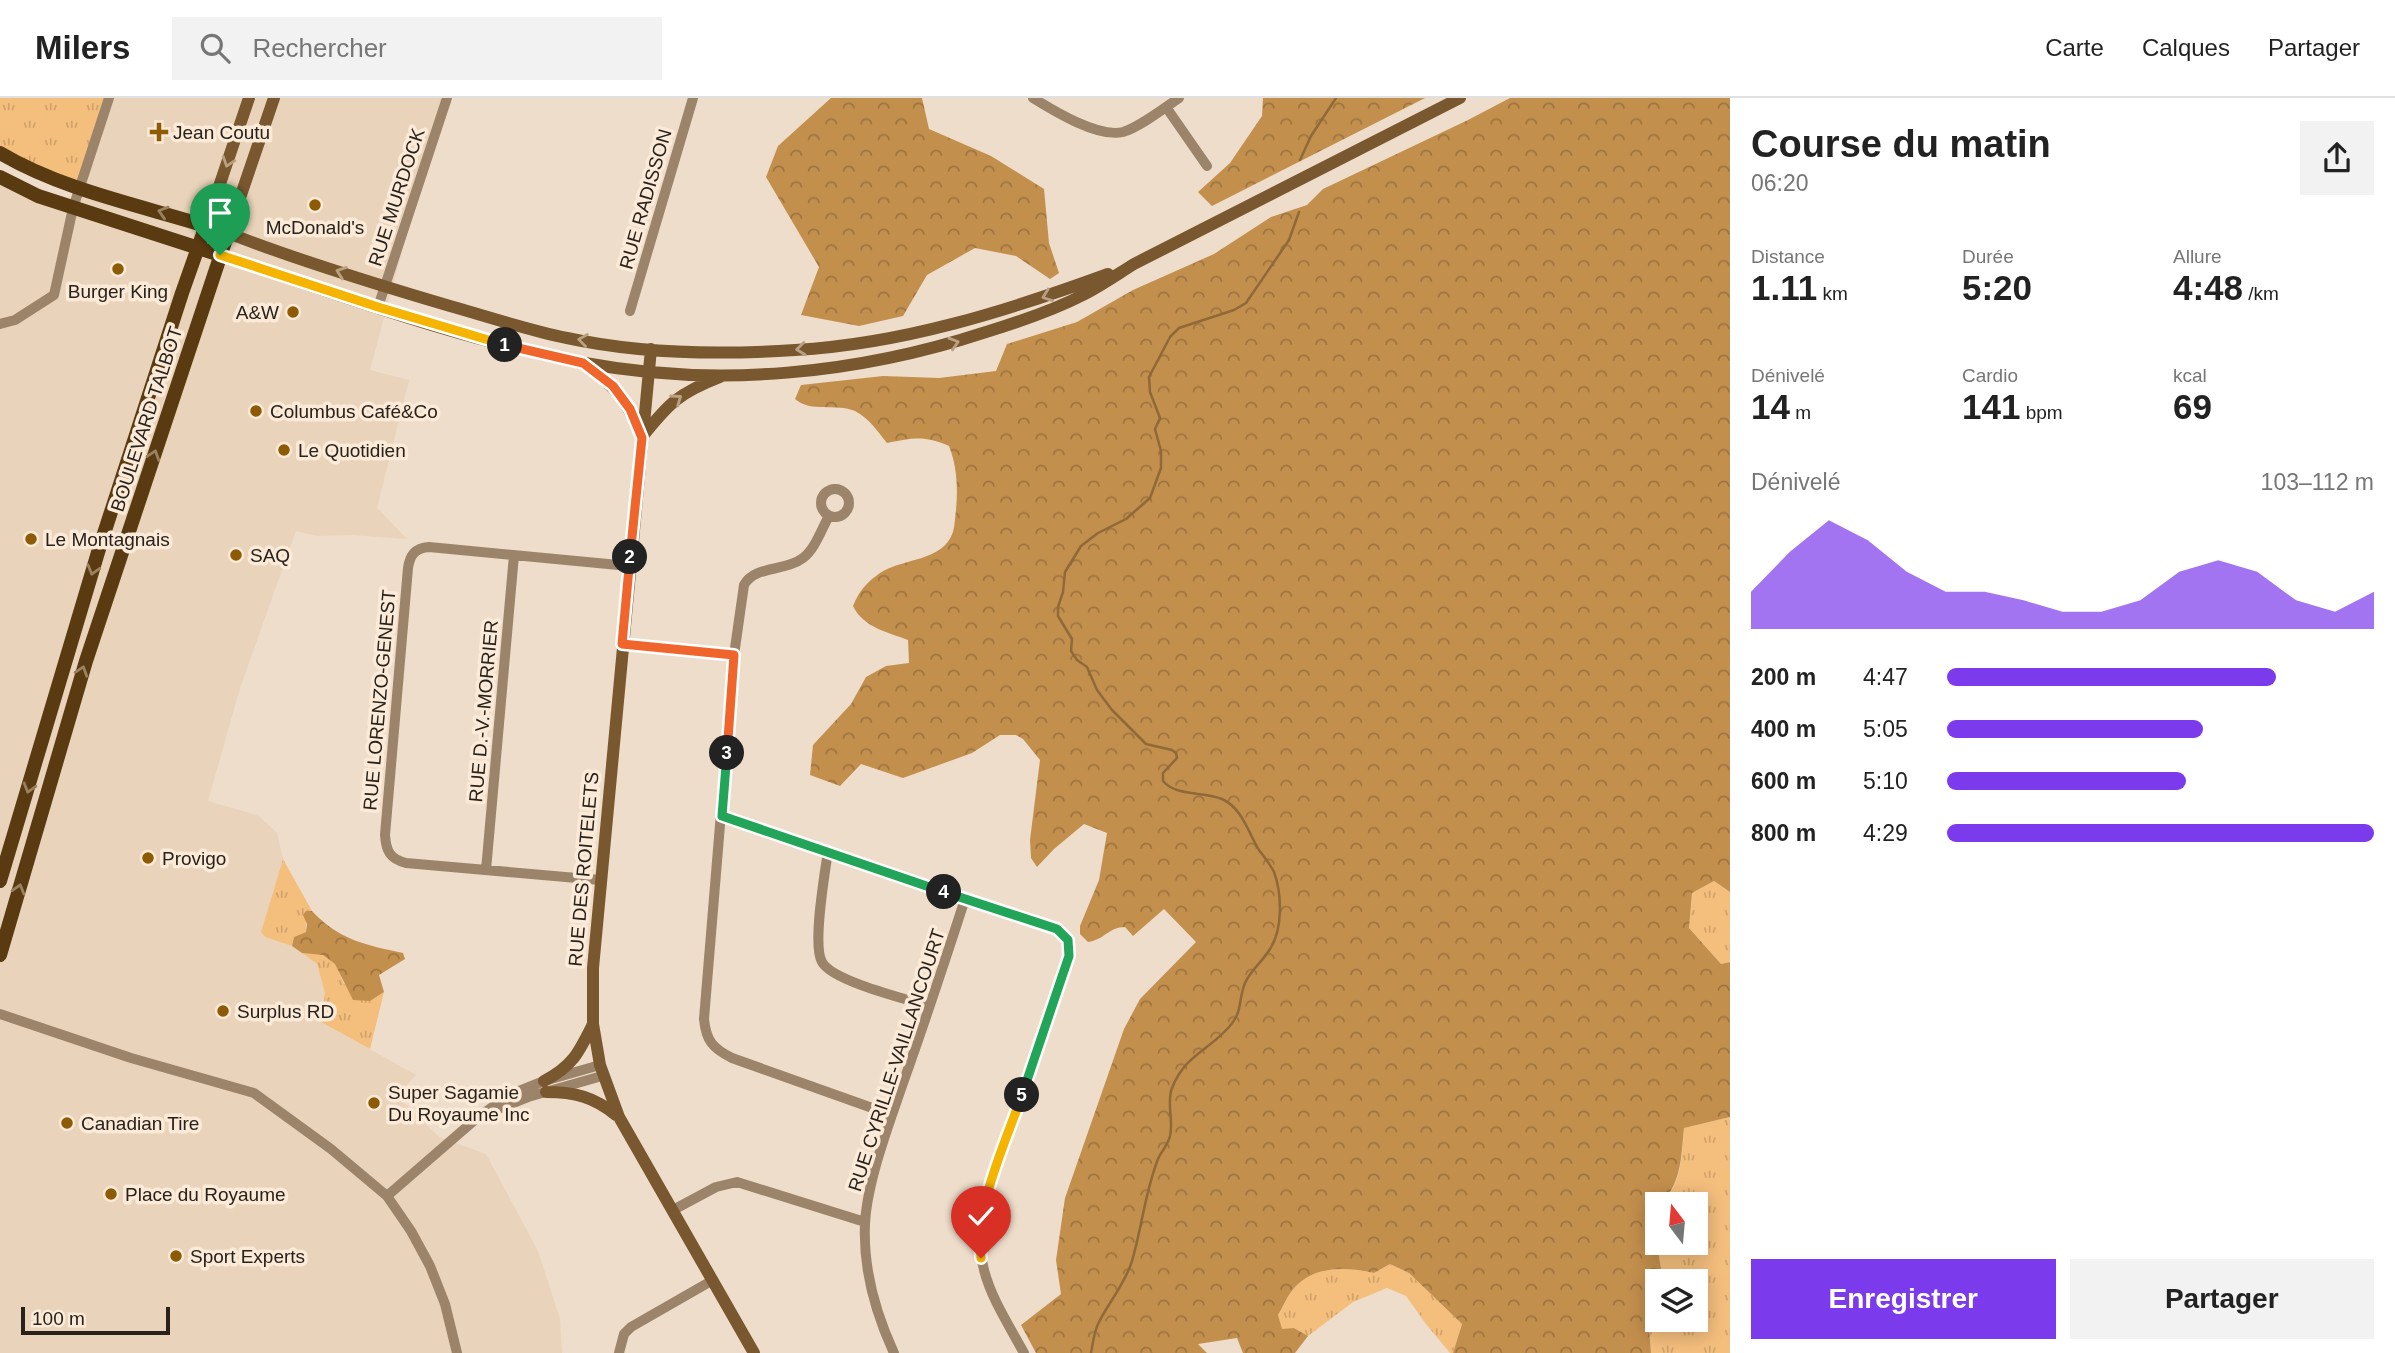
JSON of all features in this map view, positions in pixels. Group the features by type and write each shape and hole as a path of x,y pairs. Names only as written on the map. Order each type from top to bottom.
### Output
{"main road":[{"name":"BOULEVARD TALBOT","path":"0,881 99,549 249,98"},
{"name":"BOULEVARD TALBOT","path":"0,955 86,661 274,98"},
{"path":"0,177 38,196 73,208 483,340 583,363 649,371 724,375 829,369 888,360 1021,321 1084,294 1134,264 1460,98"},
{"path":"0,153 20,165 80,188 206,225 385,287 568,338 650,349 738,353 798,350 869,341 942,327 1022,304 1134,264"},
{"name":"RUE DES ROITELETS","path":"650,349 600,880 593,968 593,1024 601,1070 619,1117 754,1353"},
{"path":"583,363 613,386 630,409 642,438"},
{"path":"642,438 668,404 695,386 724,375"},
{"path":"545,1087 575,1059 593,1024"},
{"path":"545,1087 591,1098 619,1117"}],"street":[{"path":"0,324 15,320 54,295 73,208 109,98"},
{"name":"RUE MURDOCK","path":"378,307 447,98"},
{"name":"RUE RADISSON","path":"630,311 693,98"},
{"path":"1033,98 1070,120 1111,133 1125,131 1179,98"},
{"path":"1166,107 1207,166"},
{"path":"829,516 806,556 790,565 748,578 742,593 734,655 704,1018 709,1042 732,1058 892,1115"},
{"name":"RUE LORENZO-GENEST","path":"600,880 396,860 390,855 386,846 386,822 408,568 414,551 421,547 629,566"},
{"name":"RUE D.-V.-MORRIER","path":"486,870 514,555"},
{"path":"622,644 734,655"},
{"path":"722,816 1057,929 1068,940 1070,947 987,1195 979,1233 981,1258 988,1286 1024,1353"},
{"path":"828,851 818,944 821,962 835,976 929,1006"},
{"name":"RUE CYRILLE-VAILLANCOURT","path":"894,1353 876,1307 866,1253 865,1222 892,1115 965,899"},
{"path":"0,1014 131,1058 254,1093 331,1149 387,1196 430,1266 445,1304 457,1353"},
{"path":"387,1196 477,1118 545,1087 601,1070"},
{"path":"673,1210 716,1187 737,1182 865,1222"},
{"path":"619,1353 624,1334 631,1328 713,1280"}],"shaded area":[{"path":"109,98 447,98 421,180 370,370 409,380 377,508 407,539 352,535 317,536 296,531 240,688 208,801 259,816 277,833 283,859 261,932 265,937 292,946 317,964 325,993 321,1022 416,1075 397,1096 439,1137 486,1154 538,1251 560,1319 562,1353 0,1353 0,177 73,207"}],"green space":[{"path":"0,98 109,98 80,188 0,153"},
{"path":"831,98 922,98 929,129 991,156 1044,189 1049,243 1059,273 1050,279 1016,256 975,248 927,275 903,316 859,326 801,315 819,267 766,177 778,146"},
{"path":"1263,98 1425,98 1212,206 1198,192 1230,163 1262,116"},
{"path":"1510,98 1730,98 1730,892 1714,881 1692,893 1689,928 1721,964 1730,962 1730,1117 1684,1128 1681,1159 1670,1192 1645,1192 1645,1255 1659,1255 1661,1269 1645,1269 1645,1332 1649,1332 1651,1353 1453,1353 1462,1324 1409,1273 1390,1264 1374,1273 1343,1269 1322,1271 1295,1287 1278,1315 1282,1329 1294,1328 1308,1336 1295,1353 1243,1353 1237,1338 1198,1344 1207,1353 1036,1353 1021,1325 1061,1294 1056,1260 1065,1198 1124,1029 1140,999 1196,942 1164,909 1133,936 1125,927 1088,942 1080,934 1080,926 1099,880 1107,833 1084,824 1037,867 1031,858 1030,840 1040,760 1023,739 1016,735 1000,735 972,753 903,778 861,764 840,786 810,775 813,745 851,704 866,677 886,666 909,663 908,640 869,624 857,613 853,606 855,601 864,587 880,573 931,554 948,542 954,527 957,485 949,446 918,438 887,443 869,421 855,411 808,406 795,399 801,385 883,376 939,378 996,371 1007,344 1077,322 1133,290 1214,254 1271,217 1307,205 1323,189"},
{"path":"283,859 312,911 306,911 306,932 294,937 292,946 265,937 261,932"},
{"path":"1714,881 1730,892 1730,962 1721,964 1689,928 1692,893"},
{"path":"306,911 312,911 332,929 354,940 403,953 405,959 379,975 384,992 370,1001 353,1000 335,964 323,955 302,953 292,946 294,937 306,932 307,924 303,915"},
{"path":"302,953 323,954 336,964 344,984 370,1001 384,992 370,1049 321,1022 325,993 317,964"},
{"path":"1730,1117 1730,1353 1651,1353 1649,1332 1708,1332 1708,1269 1661,1269 1659,1255 1708,1255 1708,1192 1671,1192 1681,1159 1684,1128"},
{"path":"1390,1264 1409,1273 1462,1324 1453,1353 1450,1353 1426,1324 1406,1296 1387,1288 1353,1302 1308,1336 1294,1328 1281,1330 1278,1315 1292,1290 1303,1280 1322,1271 1332,1270 1374,1273"}],"waterway":[{"path":"1300,160 1311,136 1336,98"},
{"path":"1091,1353 1097,1326 1132,1261 1154,1171 1170,1136 1172,1088 1183,1068 1233,1021 1247,979 1274,941 1279,922 1280,901 1274,872 1235,808 1222,799 1183,792 1163,781 1163,773 1177,758 1176,753 1146,744 1112,710 1097,690 1087,667 1077,660 1071,651 1072,639 1058,616 1058,607 1065,572 1081,546 1098,533 1126,519 1150,498 1161,468 1161,451 1155,429 1160,418 1150,392 1149,377 1170,337 1179,328 1234,310 1246,303 1289,240 1299,212"}],"place":[{"name":"Jean Coutu","path":"159,132"},
{"name":"McDonald's","path":"315,205"},
{"name":"Burger King","path":"118,269"},
{"name":"A&W","path":"293,312"},
{"name":"Columbus Café&Co","path":"256,411"},
{"name":"Le Quotidien","path":"284,450"},
{"name":"Le Montagnais","path":"31,539"},
{"name":"SAQ","path":"236,555"},
{"name":"Provigo","path":"148,858"},
{"name":"Surplus RD","path":"223,1011"},
{"name":"Super Sagamie Du Royaume Inc","path":"374,1103"},
{"name":"Canadian Tire","path":"67,1123"},
{"name":"Place du Royaume","path":"111,1194"},
{"name":"Sport Experts","path":"176,1256"}],"route":[{"path":"220,255 483,340 583,363 613,386 630,409 642,438 622,644 734,655 722,816 1063,933 1070,947 1069,956 987,1195 979,1233 981,1258"}]}
